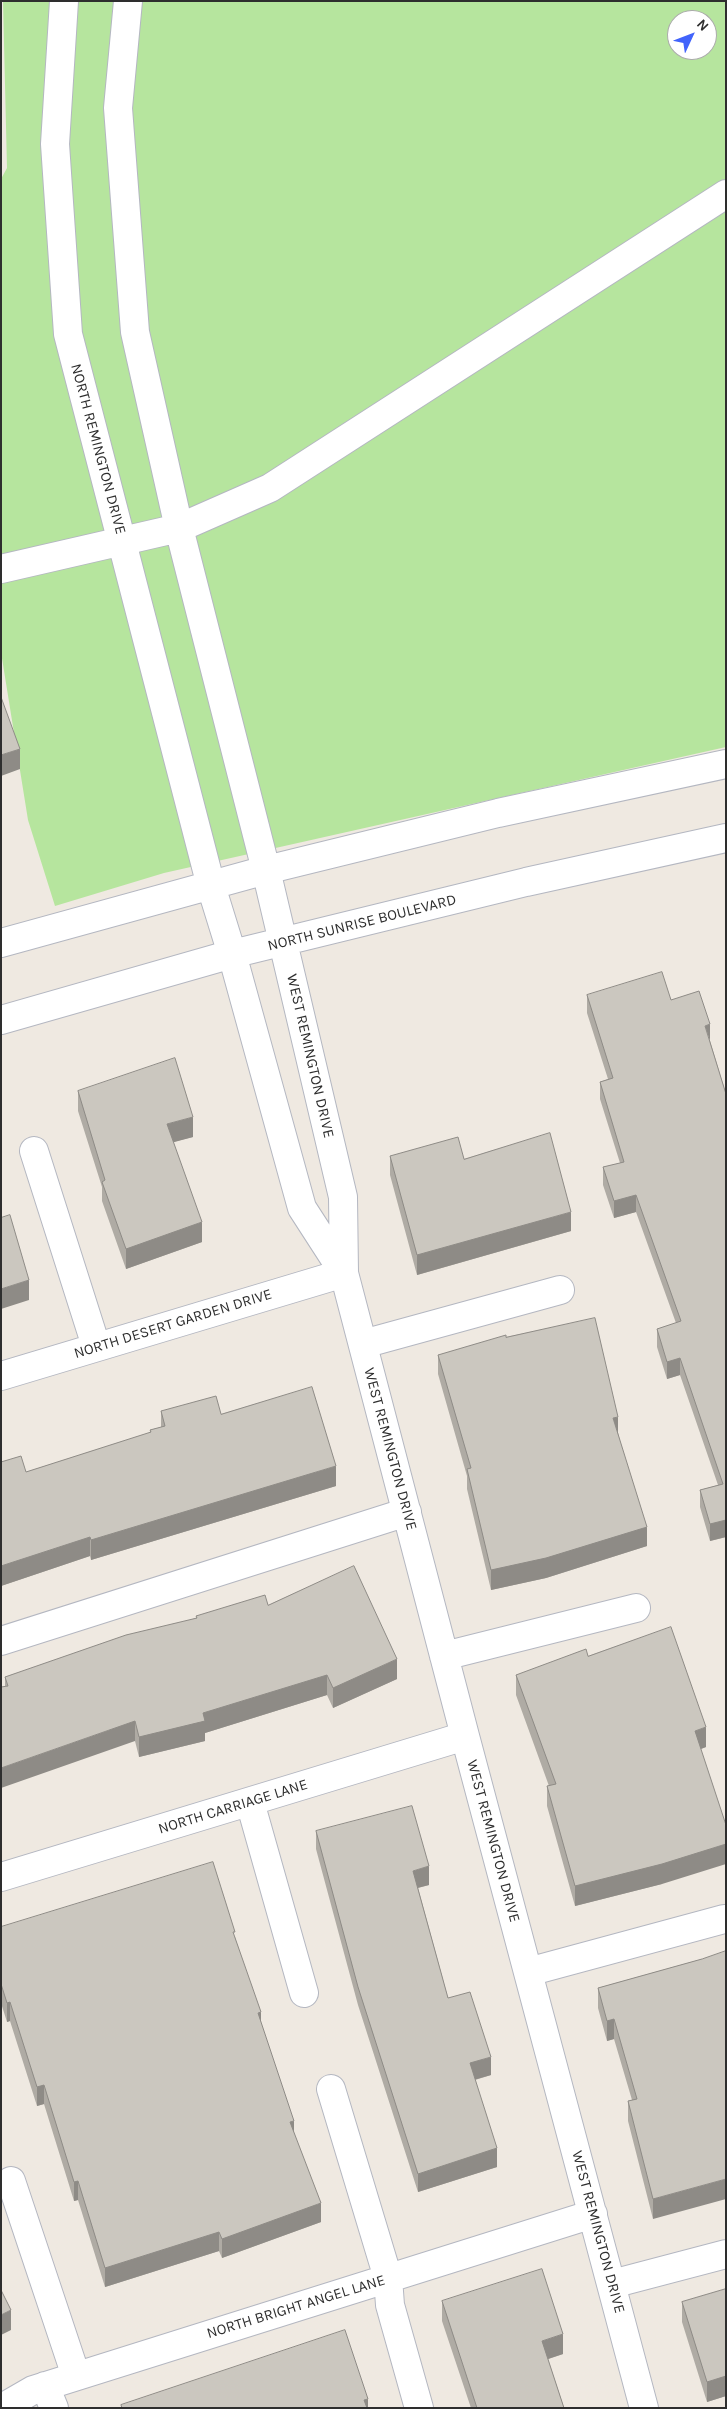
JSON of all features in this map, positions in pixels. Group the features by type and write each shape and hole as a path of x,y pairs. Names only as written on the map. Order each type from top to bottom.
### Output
{"street":[{"name":"NORTH REMINGTON DRIVE","path":"64,1 56,144 68,334 211,886"},
{"path":"128,1 118,108 135,332 179,528 266,870"},
{"path":"1,569 179,528 270,488 726,194"},
{"path":"1,943 266,870 498,813 726,764"},
{"name":"NORTH SUNRISE BOULEVARD","path":"1,1020 232,954 526,882 726,838"},
{"name":"WEST REMINGTON DRIVE","path":"266,870 343,1197 344,1273 644,2408"},
{"name":"WEST REMINGTON DRIVE","path":"211,886 232,954 302,1208 344,1273"},
{"path":"34,1151 96,1346"},
{"name":"NORTH DESERT GARDEN DRIVE","path":"1,1376 344,1273"},
{"path":"363,1344 560,1290"},
{"path":"1,1641 407,1512"},
{"path":"444,1656 636,1608"},
{"name":"NORTH CARRIAGE LANE","path":"1,1878 465,1736"},
{"path":"250,1802 304,1993"},
{"path":"528,1972 724,1919"},
{"path":"331,2089 388,2278 390,2305 419,2408"},
{"path":"11,2181 76,2376"},
{"name":"NORTH BRIGHT ANGEL LANE","path":"2,2408 33,2390 49,2397 76,2376 593,2214"},
{"path":"612,2284 726,2254"}],"green space":[{"path":"3,1 726,1 726,747 164,873 55,906 28,820 1,652 1,179 7,168"}],"building":[{"path":"1,697 20,749 1,755"},
{"path":"662,972 671,1000 699,991 710,1024 705,1026 726,1094 726,1520 710,1524 700,1490 723,1484 680,1358 667,1362 657,1329 681,1321 636,1195 614,1201 603,1167 624,1162 600,1082 613,1078 587,995"},
{"path":"175,1058 193,1117 167,1124 202,1222 126,1249 102,1182 105,1180 78,1091"},
{"path":"550,1133 571,1212 417,1255 390,1156 458,1137 464,1159"},
{"path":"10,1215 29,1280 1,1289 1,1218"},
{"path":"595,1318 618,1417 613,1418 647,1527 546,1558 491,1570 467,1469 471,1468 438,1355 506,1335 506,1337"},
{"path":"312,1387 336,1466 91,1540 90,1537 1,1566 1,1462 21,1456 26,1472 165,1426 161,1411 216,1396 221,1414"},
{"path":"354,1566 397,1659 333,1688 327,1675 203,1713 205,1721 139,1737 135,1721 1,1768 1,1687 8,1686 5,1677 126,1635 197,1618 196,1616 265,1595 268,1605"},
{"path":"671,1627 706,1727 695,1731 726,1825 726,1844 662,1864 575,1886 547,1786 556,1784 516,1675 586,1649 588,1656"},
{"path":"412,1806 429,1866 413,1871 448,1998 470,1992 491,2057 470,2063 497,2148 418,2174 358,1987 316,1831"},
{"path":"213,1862 235,1932 233,1932 261,2012 258,2013 294,2121 290,2122 321,2203 222,2239 219,2232 105,2268 78,2181 74,2182 44,2085 37,2087 10,2002 7,2003 1,1984 1,1927"},
{"path":"726,1951 726,2179 653,2199 628,2101 637,2099 614,2019 607,2021 598,1988"},
{"path":"542,2269 563,2334 542,2341 564,2408 477,2408 442,2301"},
{"path":"726,2289 726,2376 707,2382 682,2302"},
{"path":"1,2290 11,2310 1,2315"},
{"path":"345,2330 368,2399 364,2400 367,2408 122,2408 121,2405"}]}
